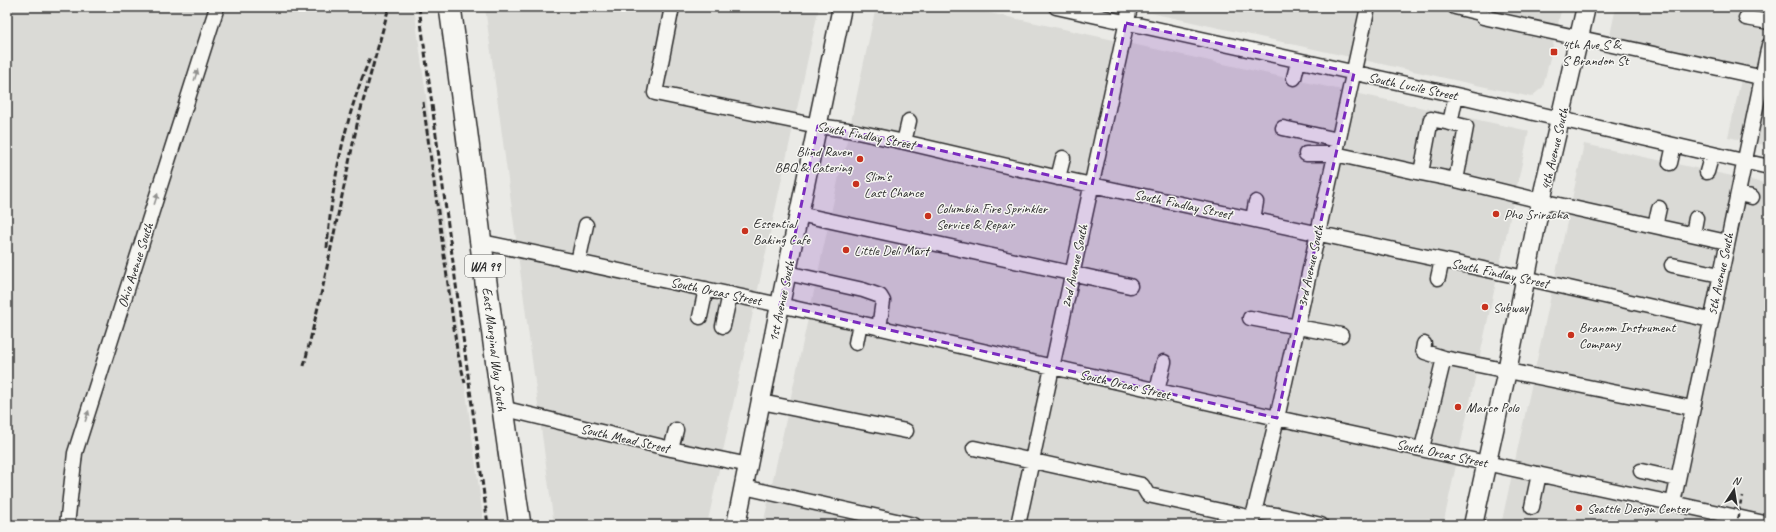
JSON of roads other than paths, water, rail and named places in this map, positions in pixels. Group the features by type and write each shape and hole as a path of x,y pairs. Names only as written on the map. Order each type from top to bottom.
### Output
{"highway":[{"name":"East Marginal Way South","path":"450,7 482,242 502,408 520,525"}],"main road":[{"name":"1st Avenue South","path":"736,525 842,7"},
{"name":"4th Avenue South","path":"1473,525 1507,371 1541,201 1586,7"}],"street":[{"name":"Ohio Avenue South","path":"67,525 75,453 217,7"},
{"name":"South Findlay Street","path":"672,7 655,93 904,142 1052,180 1092,185 1253,219 1710,320"},
{"name":"2nd Avenue South","path":"1018,525 1130,7"},
{"name":"3rd Avenue South","path":"1253,519 1277,418 1368,7"},
{"path":"1455,7 1480,13 1483,17 1766,78"},
{"name":"South Lucile Street","path":"1063,8 1456,95 1769,167"},
{"path":"1746,18 1769,22"},
{"name":"5th Avenue South","path":"1673,503 1727,242 1766,78 1769,45"},
{"path":"1294,78 1298,61"},
{"path":"1450,123 1456,95"},
{"path":"1421,173 1431,119 1466,127 1456,180"},
{"path":"904,142 909,121"},
{"path":"1283,128 1337,147 1421,173 1727,242"},
{"path":"1670,163 1674,145"},
{"path":"1306,154 1337,147"},
{"path":"1707,172 1712,154"},
{"path":"1052,180 1062,158"},
{"path":"1738,194 1752,197"},
{"path":"1253,219 1256,202"},
{"path":"1655,226 1659,208"},
{"path":"799,214 1130,286"},
{"path":"1693,234 1696,218"},
{"path":"578,262 586,225"},
{"name":"South Orcas Street","path":"482,242 730,294 1277,418 1422,448 1769,524"},
{"path":"1438,278 1442,260"},
{"path":"1672,265 1720,275"},
{"path":"787,273 863,290 880,296 883,301 879,328"},
{"path":"700,317 706,290"},
{"path":"723,326 730,294"},
{"path":"1250,318 1341,335"},
{"path":"856,343 860,323"},
{"path":"1424,344 1423,350 1425,352 1444,358 1692,408"},
{"path":"1422,448 1444,358"},
{"path":"1158,391 1164,362"},
{"path":"761,402 906,431"},
{"name":"South Mead Street","path":"502,408 671,449 749,465"},
{"path":"671,449 676,430"},
{"path":"974,448 1142,485 1148,495 1253,519 1277,515 1321,525"},
{"path":"1641,471 1677,479"},
{"path":"1532,507 1539,474"},
{"path":"744,487 914,525"}],"railway":[{"path":"304,366 323,286 358,120 389,7"},
{"path":"419,7 488,525"},
{"path":"327,248 332,199 341,150 354,102 371,56"},
{"path":"423,102 457,350 465,383"}],"place":[{"name":"4th Ave S & S Brandon St","path":"1554,52"},
{"name":"Blind Raven BBQ & Catering","path":"860,159"},
{"name":"Slim's Last Chance","path":"856,184"},
{"name":"Pho Sriracha","path":"1496,214"},
{"name":"Columbia Fire Sprinkler Service & Repair","path":"928,216"},
{"name":"Essential Baking Cafe","path":"745,231"},
{"name":"Little Deli Mart","path":"846,250"},
{"name":"Subway","path":"1485,307"},
{"name":"Branom Instrument Company","path":"1571,335"},
{"name":"Marco Polo","path":"1458,407"},
{"name":"Seattle Design Center","path":"1579,508"}]}
